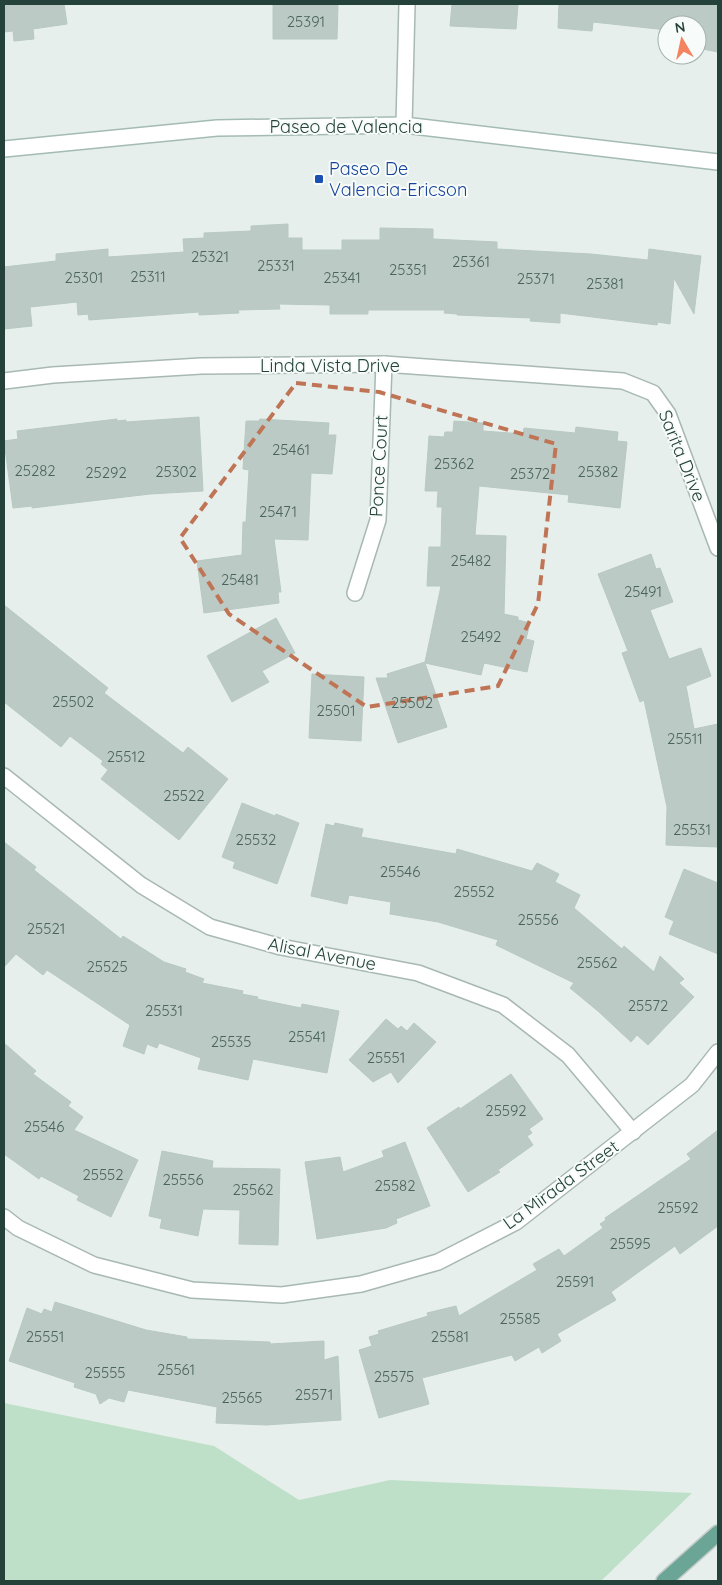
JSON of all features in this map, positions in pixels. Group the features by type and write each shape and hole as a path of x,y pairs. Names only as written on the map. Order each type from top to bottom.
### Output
{"main road":[{"path":"664,1581 718,1532"}],"street":[{"path":"404,125 407,4"},
{"name":"Paseo de Valencia","path":"4,149 216,128 404,125 718,162"},
{"name":"Linda Vista Drive","path":"4,381 53,375 201,366 384,364 623,381 654,393"},
{"name":"Ponce Court","path":"354,593 378,520 384,364"},
{"name":"Sarita Drive","path":"654,393 668,414 718,548"},
{"name":"Alisal Avenue","path":"4,776 141,885 210,927 281,947 418,973 503,1006 568,1055 633,1132"},
{"path":"633,1132 692,1086 718,1052"},
{"name":"La Mirada Street","path":"4,1217 18,1228 94,1265 192,1290 282,1295 361,1284 438,1262 516,1222 633,1132"}],"highlighted area":[{"path":"296,383 379,392 556,444 538,604 498,686 367,707 229,614 180,538"}],"green space":[{"path":"4,1403 214,1446 299,1500 390,1480 692,1493 601,1581 4,1581"}],"building":[{"path":"4,4 64,4 67,24 33,29 34,39 14,41 13,31 4,32"},
{"path":"273,4 338,4 337,39 273,39"},
{"path":"452,4 518,4 516,29 450,26"},
{"path":"559,4 718,4 718,52 707,50 707,15 657,15 657,29 593,22 592,31 558,28"},
{"path":"288,224 288,238 302,238 302,250 342,250 342,240 380,240 380,228 433,229 433,239 497,242 497,249 591,254 648,260 649,249 701,256 694,314 674,278 670,324 658,322 657,325 560,313 560,323 530,321 531,318 457,315 444,313 445,310 368,310 368,314 330,314 330,305 279,304 280,309 238,310 239,313 199,315 199,312 89,320 88,314 78,315 77,302 30,307 32,326 4,329 4,267 56,261 56,254 108,249 108,257 184,252 183,239 204,238 204,233 251,231 251,226"},
{"path":"199,417 203,491 150,494 32,508 32,506 13,508 4,441 18,439 17,431 117,419 117,421 126,420 126,422"},
{"path":"260,419 329,423 328,435 336,435 332,474 311,473 308,540 274,539 281,592 278,592 279,603 204,613 197,561 242,555 243,522 246,522 249,470 243,469 246,421 259,421"},
{"path":"454,421 483,423 483,431 523,434 524,428 575,433 576,427 618,432 617,441 627,442 620,508 568,502 569,495 479,486 475,535 506,536 504,614 518,617 518,620 530,623 526,639 534,641 527,672 484,663 481,675 425,663 447,727 398,743 376,678 388,678 387,674 425,662 441,586 427,586 429,547 441,547 442,507 437,507 438,491 425,491 429,436 444,437 445,432 453,432"},
{"path":"651,554 656,569 660,568 673,602 650,610 669,659 701,648 711,676 686,686 694,729 718,724 718,847 666,845 667,807 644,700 640,702 622,653 628,651 598,574"},
{"path":"4,605 108,688 104,693 183,753 188,747 228,779 179,840 101,779 108,770 101,764 103,761 70,736 61,747 4,702"},
{"path":"276,618 295,653 262,671 269,682 232,702 207,656"},
{"path":"312,674 364,677 361,741 309,738"},
{"path":"242,803 299,823 277,884 233,868 235,862 222,857"},
{"path":"335,823 363,829 361,837 456,854 457,849 532,871 537,863 559,874 555,882 580,895 574,908 622,949 624,946 654,972 660,956 684,979 679,983 694,997 648,1045 637,1035 631,1042 570,988 574,983 496,945 498,940 438,922 390,914 391,902 349,895 347,904 311,896 326,824 334,826"},
{"path":"4,842 36,867 34,870 121,939 123,936 164,962 186,969 185,972 204,979 202,983 243,991 242,994 258,997 257,999 301,1008 302,1004 339,1011 327,1073 253,1059 248,1080 198,1069 201,1058 159,1043 157,1048 147,1044 144,1054 123,1046 130,1025 47,970 43,975 16,954 4,967"},
{"path":"684,869 718,883 718,954 669,934 674,921 665,917"},
{"path":"386,1019 398,1029 401,1026 407,1031 414,1023 436,1042 398,1083 391,1072 373,1082 349,1060"},
{"path":"4,1043 36,1071 33,1074 71,1102 68,1106 83,1117 74,1130 138,1160 111,1217 77,1200 79,1196 41,1176 39,1179 4,1154"},
{"path":"511,1074 543,1119 529,1129 532,1133 527,1136 533,1145 498,1170 500,1172 468,1192 427,1128 459,1107 460,1109"},
{"path":"718,1130 718,1226 680,1254 675,1246 611,1292 616,1300 557,1334 561,1341 542,1353 539,1347 515,1361 512,1355 422,1378 429,1404 379,1418 359,1350 372,1346 369,1337 379,1334 378,1331 428,1316 427,1313 456,1306 459,1316 537,1270 533,1264 559,1249 564,1256 603,1228 600,1224 606,1220 605,1218 691,1159 687,1154"},
{"path":"405,1142 430,1206 396,1219 397,1223 386,1228 317,1239 305,1162 340,1157 343,1172 384,1157 382,1151"},
{"path":"162,1151 213,1161 212,1168 280,1169 278,1245 239,1244 240,1210 203,1209 198,1236 160,1228 162,1219 149,1216"},
{"path":"55,1302 146,1330 187,1337 187,1339 270,1342 270,1344 324,1341 324,1360 338,1356 341,1420 266,1425 216,1423 217,1407 128,1390 124,1402 109,1398 100,1404 96,1394 74,1387 75,1383 9,1361 27,1308 42,1314 44,1309 52,1312"}],"place":[{"name":"Paseo De Valencia-Ericson","path":"319,179"}]}
